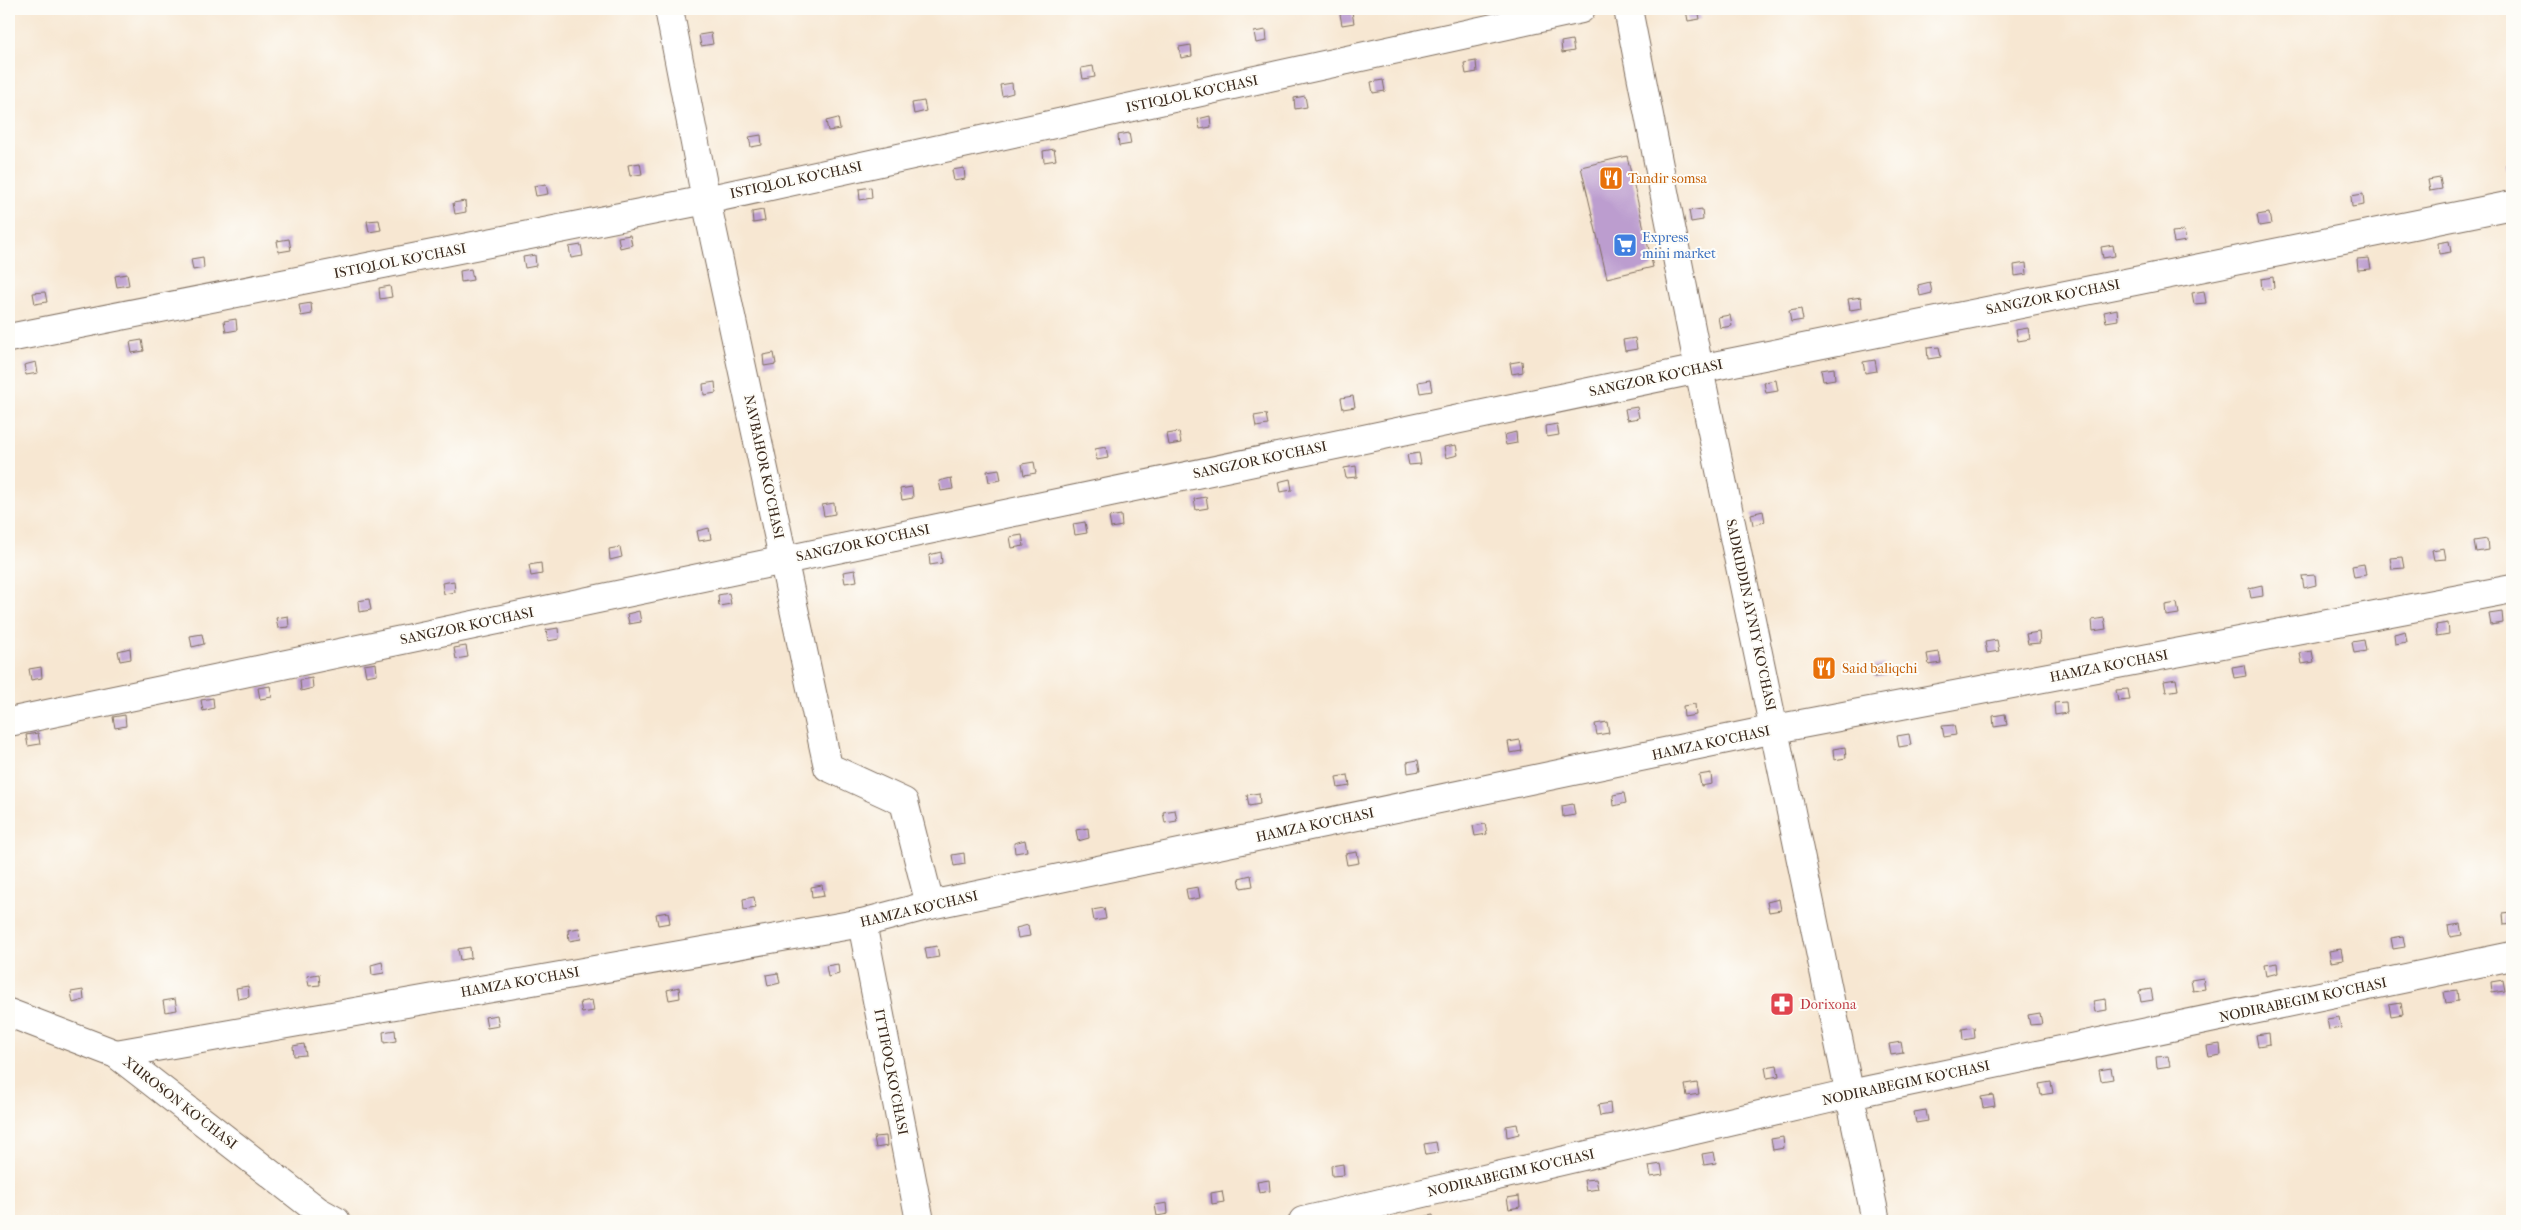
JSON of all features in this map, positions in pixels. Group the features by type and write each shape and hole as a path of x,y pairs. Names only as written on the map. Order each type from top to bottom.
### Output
{"street":[{"name":"NAVBAHOR KO'CHASI","path":"669,9 706,200 828,767 904,802 930,905"},
{"name":"ISTIQLOL KO'CHASI","path":"9,338 706,200 1582,9"},
{"name":"SADRIDDIN AYNIY KO'CHASI","path":"1628,9 1699,369 1876,1221"},
{"name":"SANGZOR KO'CHASI","path":"9,722 1699,369 2512,205"},
{"name":"HAMZA KO'CHASI","path":"116,1054 862,923 930,905 1775,729 2512,589"},
{"name":"ITTIFOQ KO'CHASI","path":"862,923 920,1221"},
{"name":"NODIRABEGIM KO'CHASI","path":"1303,1221 1850,1094 2512,956"},
{"name":"XUROSON KO'CHASI","path":"9,1013 116,1054 324,1218"}],"building":[{"path":"1698,9 1700,19 1688,21 1686,10"},
{"path":"1352,12 1354,23 1342,25 1340,14"},
{"path":"1266,30 1267,41 1256,43 1254,32"},
{"path":"711,33 713,44 701,46 699,35"},
{"path":"1572,40 1574,51 1562,53 1561,42"},
{"path":"1191,45 1192,56 1181,58 1179,47"},
{"path":"1476,61 1477,72 1466,74 1464,63"},
{"path":"1093,66 1095,77 1083,79 1081,68"},
{"path":"1383,80 1385,91 1373,93 1371,82"},
{"path":"1012,83 1013,93 1002,96 1000,85"},
{"path":"1305,96 1307,107 1295,109 1294,98"},
{"path":"924,101 926,111 914,114 912,103"},
{"path":"1210,116 1211,127 1200,129 1198,119"},
{"path":"838,118 840,129 828,131 826,121"},
{"path":"1129,133 1131,144 1119,146 1118,135"},
{"path":"761,135 762,145 751,147 749,137"},
{"path":"1054,149 1056,160 1044,162 1043,151"},
{"path":"1627,156 1653,267 1607,278 1581,167"},
{"path":"640,163 642,174 630,176 628,165"},
{"path":"2512,163 2512,174 2508,175 2506,164"},
{"path":"964,168 965,179 954,181 952,170"},
{"path":"2440,178 2442,189 2430,191 2428,180"},
{"path":"546,184 548,194 536,196 534,186"},
{"path":"871,187 872,198 860,200 859,189"},
{"path":"2363,194 2364,205 2352,207 2351,196"},
{"path":"465,201 466,212 455,214 453,203"},
{"path":"1702,209 1703,220 1691,222 1689,211"},
{"path":"763,210 765,221 753,223 752,212"},
{"path":"2269,213 2271,224 2259,226 2257,215"},
{"path":"379,220 381,230 369,232 367,221"},
{"path":"2184,231 2186,241 2174,243 2172,232"},
{"path":"630,235 632,245 620,248 618,237"},
{"path":"289,239 291,250 279,252 277,241"},
{"path":"2449,241 2451,252 2439,254 2438,243"},
{"path":"581,245 583,256 571,258 569,247"},
{"path":"2113,245 2115,256 2103,258 2101,247"},
{"path":"535,255 536,266 525,268 523,257"},
{"path":"203,257 204,268 193,270 191,259"},
{"path":"2369,258 2371,269 2358,270 2357,259"},
{"path":"2026,263 2027,274 2015,276 2014,265"},
{"path":"471,269 473,280 461,282 460,271"},
{"path":"127,274 129,285 117,287 115,276"},
{"path":"2273,277 2274,288 2262,290 2261,279"},
{"path":"1930,282 1932,293 1920,296 1918,285"},
{"path":"390,286 392,297 380,299 379,288"},
{"path":"2204,291 2206,303 2194,304 2192,293"},
{"path":"45,292 47,302 35,304 33,293"},
{"path":"1861,297 1862,308 1850,310 1848,299"},
{"path":"311,303 312,314 301,316 299,305"},
{"path":"1801,309 1803,320 1791,322 1789,311"},
{"path":"2117,309 2118,320 2106,322 2104,312"},
{"path":"1730,315 1732,326 1720,328 1718,317"},
{"path":"236,319 237,330 226,332 224,321"},
{"path":"2028,328 2030,339 2018,341 2016,330"},
{"path":"1635,338 1637,349 1625,351 1623,340"},
{"path":"142,340 144,351 132,353 130,342"},
{"path":"1939,347 1941,357 1928,359 1927,348"},
{"path":"774,353 776,364 764,366 763,355"},
{"path":"1875,360 1877,371 1865,373 1863,362"},
{"path":"1522,361 1523,372 1512,374 1510,363"},
{"path":"36,362 38,373 26,375 24,365"},
{"path":"1834,368 1835,379 1823,381 1821,370"},
{"path":"1430,380 1432,391 1420,393 1418,382"},
{"path":"1776,380 1778,391 1766,393 1764,382"},
{"path":"715,382 716,393 704,395 703,384"},
{"path":"1353,396 1355,407 1343,409 1341,398"},
{"path":"1637,407 1639,418 1627,420 1625,409"},
{"path":"1266,414 1268,425 1256,427 1254,416"},
{"path":"1557,424 1559,435 1547,437 1546,426"},
{"path":"1179,432 1181,443 1169,445 1167,434"},
{"path":"1516,432 1517,443 1506,445 1504,435"},
{"path":"1456,445 1458,455 1446,458 1444,447"},
{"path":"1106,447 1108,458 1097,460 1095,449"},
{"path":"1419,453 1421,464 1409,465 1407,455"},
{"path":"1034,462 1036,473 1024,475 1022,464"},
{"path":"1356,466 1357,477 1346,478 1344,468"},
{"path":"999,469 1001,480 989,482 987,471"},
{"path":"951,478 953,489 941,491 939,481"},
{"path":"1290,479 1292,490 1280,492 1278,482"},
{"path":"912,487 913,498 902,500 900,489"},
{"path":"1206,497 1208,508 1196,510 1194,499"},
{"path":"834,503 835,514 824,516 822,505"},
{"path":"1763,511 1765,522 1753,525 1751,514"},
{"path":"1121,515 1122,526 1111,528 1109,517"},
{"path":"1085,522 1087,533 1075,535 1073,524"},
{"path":"709,528 711,539 699,541 697,531"},
{"path":"1022,535 1024,546 1012,548 1010,537"},
{"path":"2487,539 2488,550 2476,552 2474,541"},
{"path":"620,547 622,557 610,560 609,549"},
{"path":"2444,548 2446,559 2434,560 2432,550"},
{"path":"941,552 942,563 930,565 929,555"},
{"path":"2402,557 2404,568 2392,569 2390,558"},
{"path":"541,563 542,574 531,576 529,565"},
{"path":"2364,564 2366,575 2354,577 2352,566"},
{"path":"855,570 857,581 845,583 843,572"},
{"path":"2315,575 2316,585 2304,588 2302,576"},
{"path":"454,581 455,592 444,594 442,583"},
{"path":"2262,585 2263,596 2251,598 2249,588"},
{"path":"729,593 731,604 719,606 718,595"},
{"path":"369,599 371,610 359,612 358,601"},
{"path":"2177,603 2179,614 2166,616 2165,605"},
{"path":"639,611 641,622 629,624 627,614"},
{"path":"2502,612 2503,623 2491,625 2489,614"},
{"path":"288,616 289,627 278,628 276,618"},
{"path":"2104,618 2106,629 2093,631 2092,620"},
{"path":"2448,623 2449,634 2437,636 2436,625"},
{"path":"558,628 559,639 548,641 546,630"},
{"path":"2405,631 2407,642 2395,644 2394,634"},
{"path":"2039,632 2040,643 2028,644 2026,634"},
{"path":"202,634 204,644 192,647 190,636"},
{"path":"1997,640 1999,651 1987,653 1985,642"},
{"path":"2364,640 2366,651 2354,653 2352,642"},
{"path":"466,646 468,657 456,659 454,648"},
{"path":"130,648 131,659 120,661 118,651"},
{"path":"2312,651 2314,662 2302,664 2300,653"},
{"path":"1939,652 1941,663 1929,665 1927,654"},
{"path":"376,663 377,674 366,676 364,665"},
{"path":"1884,664 1886,675 1874,677 1872,666"},
{"path":"2244,665 2246,676 2234,678 2232,667"},
{"path":"41,667 42,678 31,680 29,669"},
{"path":"312,678 313,688 301,691 300,680"},
{"path":"2176,679 2178,690 2166,692 2164,681"},
{"path":"270,686 272,697 260,699 258,688"},
{"path":"2128,689 2130,700 2118,701 2116,690"},
{"path":"213,698 214,708 203,711 201,700"},
{"path":"2066,702 2067,713 2055,715 2054,703"},
{"path":"1695,704 1696,715 1684,717 1683,706"},
{"path":"2005,714 2007,725 1994,727 1993,716"},
{"path":"125,715 126,726 115,728 113,717"},
{"path":"1607,722 1609,733 1597,735 1595,724"},
{"path":"1954,725 1956,735 1944,737 1942,726"},
{"path":"38,733 40,744 28,746 26,735"},
{"path":"1909,734 1911,745 1899,747 1897,736"},
{"path":"1520,740 1522,751 1510,753 1508,742"},
{"path":"1845,747 1846,758 1834,760 1833,749"},
{"path":"1418,760 1420,771 1408,773 1407,762"},
{"path":"1711,773 1712,784 1701,786 1699,775"},
{"path":"1348,775 1350,786 1338,788 1336,777"},
{"path":"1259,793 1260,804 1249,806 1247,795"},
{"path":"1624,793 1626,803 1614,806 1613,795"},
{"path":"1573,804 1575,815 1563,817 1562,806"},
{"path":"1175,810 1177,821 1165,823 1163,812"},
{"path":"1485,824 1487,834 1475,836 1473,826"},
{"path":"1088,828 1089,838 1078,841 1076,830"},
{"path":"1025,840 1027,851 1015,853 1014,843"},
{"path":"1357,852 1359,863 1347,865 1345,854"},
{"path":"964,853 965,864 954,866 952,855"},
{"path":"1251,875 1253,886 1241,888 1239,878"},
{"path":"822,885 824,896 812,898 811,887"},
{"path":"1198,887 1200,898 1188,900 1186,889"},
{"path":"754,897 756,908 744,910 743,899"},
{"path":"1779,899 1781,910 1769,912 1767,902"},
{"path":"1104,908 1106,919 1094,921 1092,910"},
{"path":"668,912 670,923 658,925 656,914"},
{"path":"2512,913 2512,924 2504,925 2503,914"},
{"path":"2460,924 2462,935 2450,937 2448,926"},
{"path":"1028,925 1030,936 1018,938 1016,928"},
{"path":"579,928 581,939 569,941 568,930"},
{"path":"2403,936 2405,947 2393,949 2391,938"},
{"path":"937,946 939,957 927,959 925,948"},
{"path":"470,947 471,958 460,960 458,949"},
{"path":"2341,949 2343,960 2331,962 2329,951"},
{"path":"382,962 384,973 372,975 371,965"},
{"path":"2277,963 2278,973 2266,976 2264,965"},
{"path":"838,964 839,974 828,977 826,966"},
{"path":"778,973 780,983 768,986 766,975"},
{"path":"319,974 320,985 309,986 307,976"},
{"path":"2203,978 2205,989 2193,991 2191,980"},
{"path":"2503,980 2505,991 2492,993 2491,982"},
{"path":"248,986 249,997 238,999 236,988"},
{"path":"679,987 680,998 669,1000 667,990"},
{"path":"2151,989 2153,1000 2141,1002 2139,991"},
{"path":"83,990 84,1000 73,1003 71,992"},
{"path":"2457,990 2458,1001 2446,1003 2444,992"},
{"path":"175,999 177,1010 165,1012 163,1001"},
{"path":"2106,999 2107,1010 2095,1012 2093,1001"},
{"path":"592,1000 594,1011 582,1013 580,1002"},
{"path":"2401,1003 2403,1014 2391,1016 2389,1005"},
{"path":"2040,1013 2042,1024 2030,1025 2028,1015"},
{"path":"497,1015 499,1026 487,1028 485,1017"},
{"path":"2339,1017 2341,1028 2329,1030 2327,1019"},
{"path":"1974,1027 1975,1038 1963,1040 1962,1029"},
{"path":"395,1030 396,1041 384,1043 383,1032"},
{"path":"2269,1033 2270,1044 2258,1046 2256,1035"},
{"path":"1901,1042 1903,1053 1891,1055 1889,1044"},
{"path":"304,1044 306,1055 294,1056 293,1046"},
{"path":"2220,1044 2221,1055 2209,1057 2207,1046"},
{"path":"2168,1056 2170,1066 2157,1068 2156,1057"},
{"path":"1777,1065 1779,1076 1767,1078 1765,1067"},
{"path":"2111,1068 2113,1079 2101,1081 2099,1070"},
{"path":"2051,1082 2053,1093 2041,1095 2039,1084"},
{"path":"1697,1083 1699,1094 1687,1096 1685,1085"},
{"path":"1993,1095 1995,1106 1983,1108 1981,1097"},
{"path":"1610,1103 1611,1114 1600,1116 1598,1105"},
{"path":"1926,1110 1928,1121 1916,1123 1914,1112"},
{"path":"1517,1124 1519,1134 1507,1137 1506,1126"},
{"path":"886,1136 887,1146 876,1148 874,1137"},
{"path":"1783,1137 1784,1148 1773,1150 1771,1139"},
{"path":"1436,1142 1438,1153 1426,1155 1424,1144"},
{"path":"1714,1152 1716,1163 1704,1165 1702,1154"},
{"path":"1343,1164 1344,1175 1332,1176 1331,1166"},
{"path":"1661,1164 1663,1175 1651,1177 1649,1166"},
{"path":"1596,1179 1598,1189 1586,1191 1584,1180"},
{"path":"1269,1180 1270,1191 1259,1193 1257,1182"},
{"path":"1222,1191 1224,1202 1212,1204 1211,1193"},
{"path":"1519,1196 1520,1207 1509,1209 1507,1198"},
{"path":"1167,1203 1168,1214 1157,1216 1155,1205"},
{"path":"1433,1215 1434,1221 1422,1221 1422,1217"}],"place":[{"name":"Tandir somsa","path":"1611,178"},
{"name":"Express mini market","path":"1625,245"},
{"name":"Said baliqchi","path":"1824,668"},
{"name":"Dorixona","path":"1782,1004"}]}
